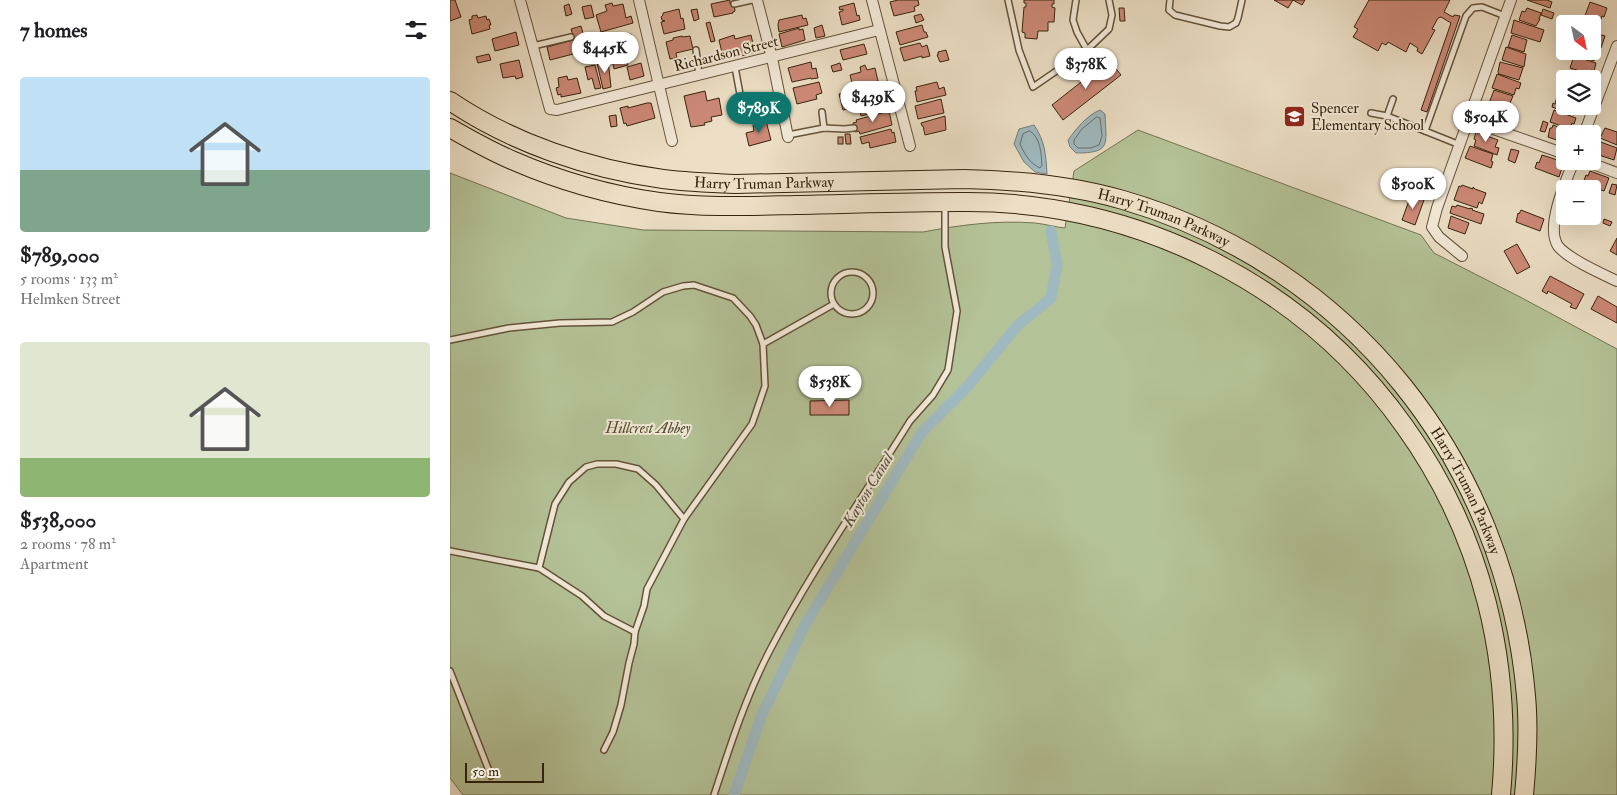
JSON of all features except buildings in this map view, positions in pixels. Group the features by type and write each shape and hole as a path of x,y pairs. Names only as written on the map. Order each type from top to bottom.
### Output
{"highway":[{"name":"Harry Truman Parkway","path":"450,101 522,140 591,164 663,179 735,184 964,179 1042,183 1083,190 1160,212 1234,245 1268,265 1302,288 1348,327 1391,371 1439,434 1459,469 1493,542 1515,619 1527,698 1524,795"},
{"name":"Harry Truman Parkway","path":"450,128 512,161 575,183 660,202 697,206 945,202 1006,203 1040,206 1078,213 1116,222 1189,249 1223,266 1289,307 1319,331 1346,357 1397,415 1419,446 1439,480 1471,550 1483,587 1499,661 1504,738 1501,795"},
{"path":"450,137 512,161"}],"street":[{"path":"520,0 533,46"},
{"path":"639,0 672,141"},
{"path":"757,0 772,58 788,136"},
{"path":"872,0 910,146"},
{"path":"1462,256 1439,237 1432,227 1437,208 1511,0"},
{"name":"Richardson Street","path":"533,46 550,109 558,110 879,30"},
{"path":"1587,125 1617,46"},
{"path":"1468,120 1556,151"},
{"path":"1601,167 1617,173"},
{"path":"1571,170 1554,221 1554,235 1558,246 1570,256 1617,282"}],"lane":[{"path":"734,4 752,0"},
{"path":"1008,0 1020,50 1033,87 1087,50 1108,30 1112,15 1110,0"},
{"path":"1076,0 1073,20 1087,50"},
{"path":"1170,0 1169,10 1175,15 1229,27 1236,23 1242,0"},
{"path":"1482,0 1482,7"},
{"path":"1425,131 1466,16 1473,8 1482,7 1505,16"},
{"path":"533,46 571,37"},
{"path":"696,50 699,76"},
{"path":"735,67 742,105"},
{"path":"1387,116 1393,99"},
{"path":"822,112 824,128"},
{"path":"1371,113 1387,116 1460,145"},
{"path":"788,136 824,128 854,128"},
{"path":"714,795 747,702 769,652 795,602 910,421 933,395 948,370 957,311 945,247 945,202"},
{"path":"850,272 863,275 869,279 872,285 873,299 864,311 858,314 850,314 834,304 831,290 838,277 850,272"},
{"path":"450,340 508,328 560,323 612,322 633,312 664,292 694,284 734,298 756,325 762,344 765,386 752,424 684,519 647,589 644,606 635,632 621,705 613,732 604,750"},
{"path":"762,344 834,304"},
{"path":"539,568 555,504 569,482 586,467 597,464 616,464 638,470 656,485 684,519"},
{"path":"450,551 539,568 582,596 604,616 635,632"},
{"path":"450,671 492,776"},
{"path":"450,689 459,694"}],"green space":[{"name":"Hillcrest Abbey","path":"1138,130 1421,235 1434,253 1617,349 1617,795 463,795 450,778 450,173 566,218 643,230 923,232 965,225 1007,222 1035,223 1065,228 1074,171"}],"water":[{"path":"1100,110 1105,114 1106,140 1104,145 1096,151 1076,153 1070,147 1068,140 1086,119"},
{"path":"1034,125 1041,137 1044,148 1047,174 1035,172 1024,162 1014,144 1019,129"}],"waterway":[{"name":"Kayton Canal","path":"734,795 761,717 805,625 922,432 968,386 1017,326 1051,298 1057,265 1051,231"}],"place":[{"name":"Spencer Elementary School","path":"1295,117"}]}
